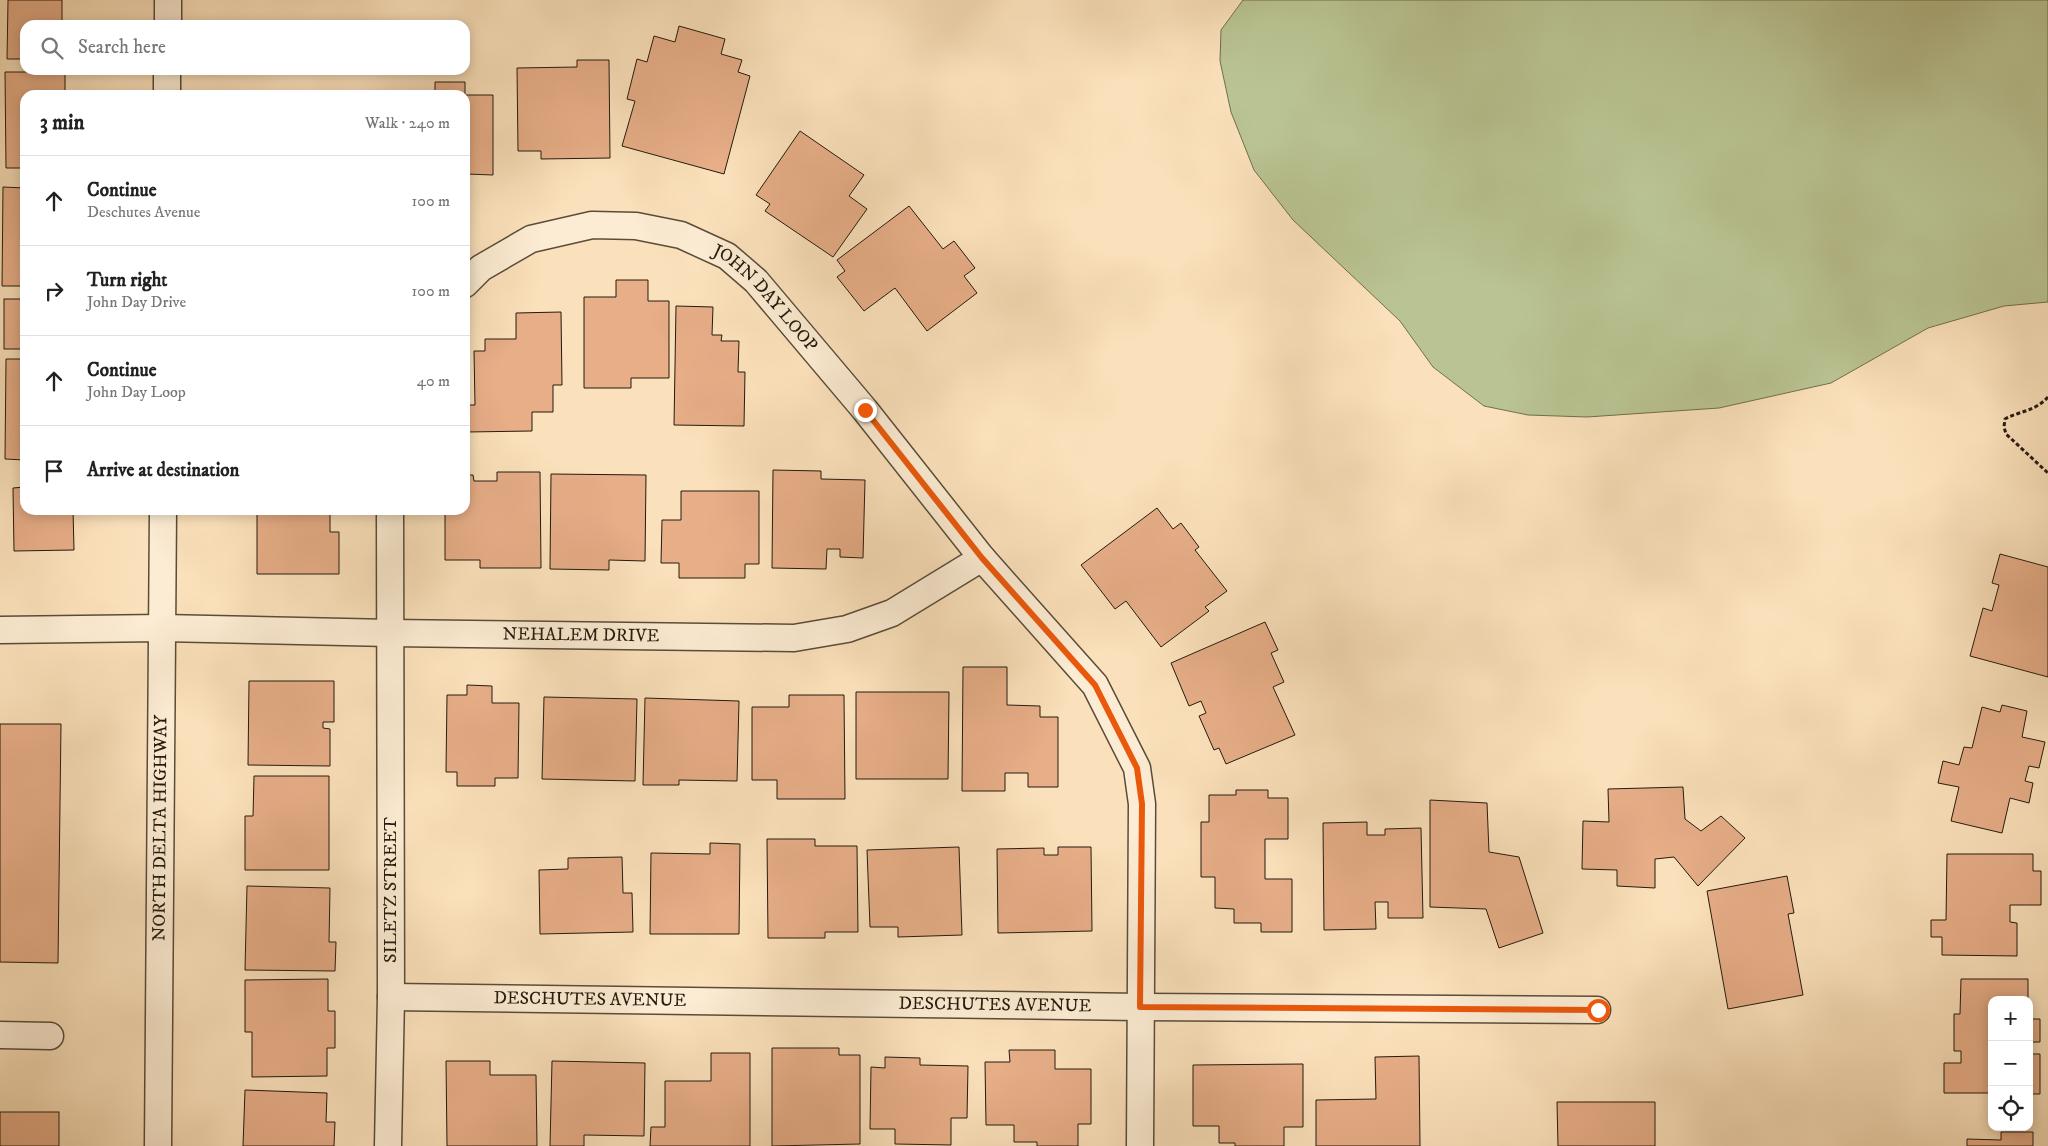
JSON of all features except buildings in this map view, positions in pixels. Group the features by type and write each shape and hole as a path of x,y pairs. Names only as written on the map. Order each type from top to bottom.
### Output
{"street":[{"path":"168,0 168,20"},
{"path":"167,75 167,90"},
{"name":"JOHN DAY LOOP","path":"470,279 481,268 531,238 592,225 636,226 681,235 727,256 756,280 865,410 982,558 1095,685 1137,768 1142,804 1140,1146"},
{"name":"NORTH DELTA HIGHWAY","path":"158,1146 163,515"},
{"path":"390,515 390,633"},
{"name":"NEHALEM DRIVE","path":"0,630 162,628 794,638 847,629 892,613 982,558"},
{"name":"SILETZ STREET","path":"388,1146 391,997 390,633"},
{"name":"DESCHUTES AVENUE","path":"391,997 1140,1007 1598,1010"},
{"path":"0,1035 50,1036"}],"path":[{"path":"2048,397 2040,406 2005,419 2004,427 2006,434 2048,473"}],"green space":[{"path":"1243,0 2048,0 2048,302 2004,306 1928,328 1831,383 1719,408 1587,417 1528,415 1484,406 1433,367 1400,321 1293,220 1254,170 1231,112 1220,61 1221,30"}],"route":[{"path":"865,410 982,558 1095,685 1137,768 1142,804 1140,1007 1598,1010"}]}
